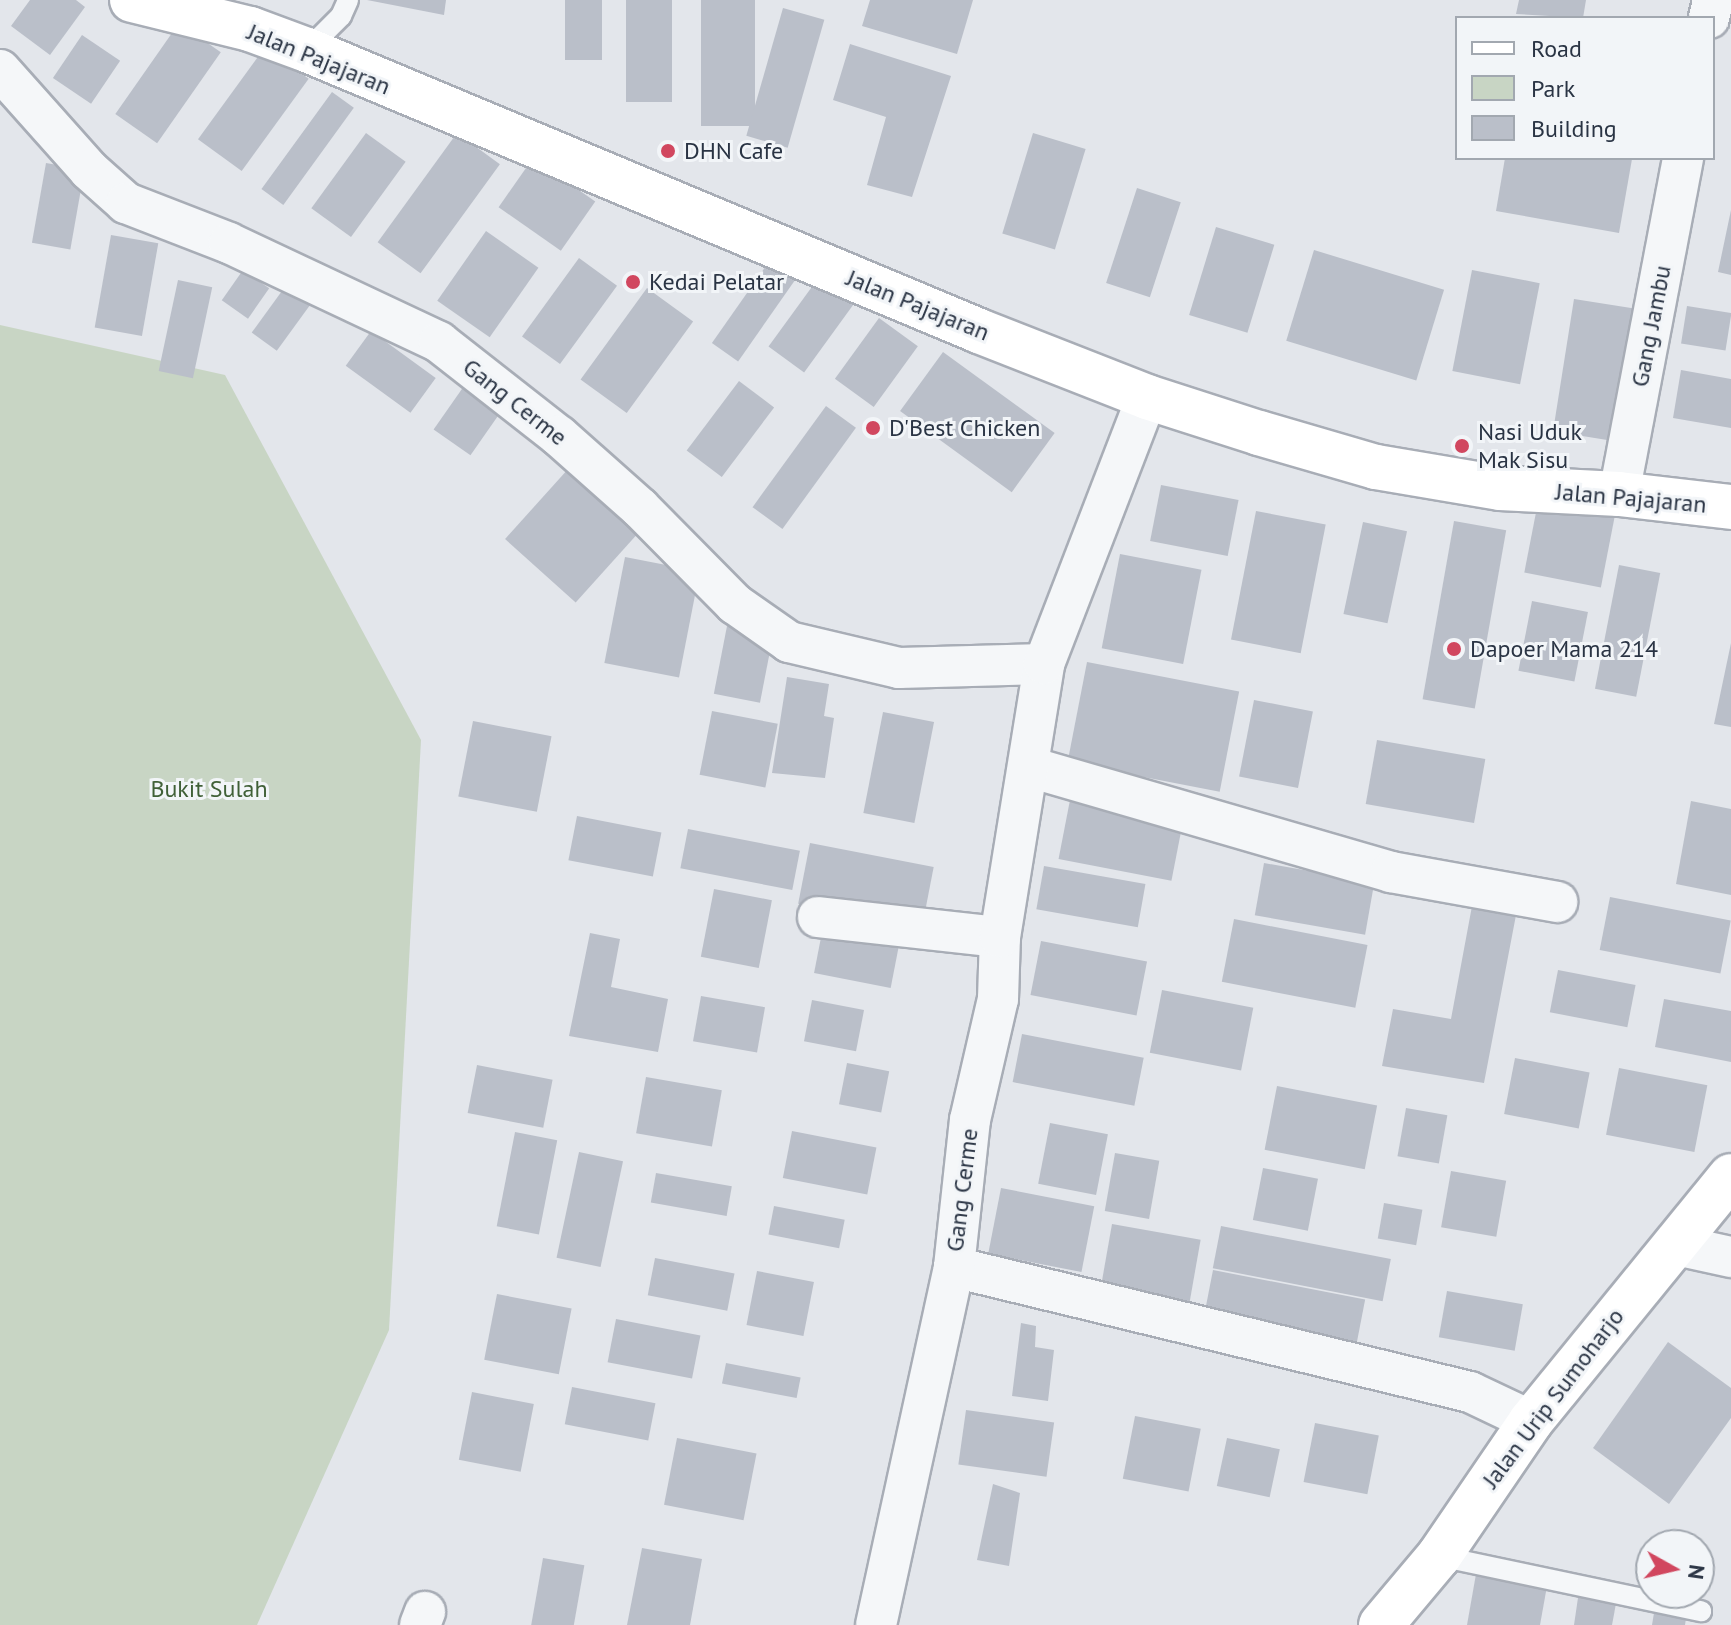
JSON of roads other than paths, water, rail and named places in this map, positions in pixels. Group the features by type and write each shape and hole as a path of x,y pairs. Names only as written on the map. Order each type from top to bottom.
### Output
{"main road":[{"name":"Jalan Pajajaran","path":"132,0 250,29 307,50 599,176 1147,397 1376,467 1500,488 1619,494 1731,507"},
{"name":"Jalan Urip Sumoharjo","path":"1381,1625 1439,1556 1531,1421 1731,1176"}],"street":[{"name":"Gang Cerme","path":"0,70 126,203 229,243 439,342 559,436 640,508 735,604 789,642 899,668 1044,664"},
{"name":"Gang Jambu","path":"1619,494 1683,160"},
{"name":"Gang Cerme","path":"1147,397 1044,664 1030,767 1000,937 998,999 970,1120 954,1267 1470,1392 1531,1421"},
{"path":"1030,767 1391,872 1557,902"},
{"path":"818,917 1000,937"},
{"path":"1676,1245 1731,1257"},
{"path":"876,1625 954,1267"}],"lane":[{"path":"307,50 341,16 348,0"},
{"path":"1439,1556 1701,1611"}],"place":[{"name":"DHN Cafe","path":"668,151"},
{"name":"Kedai Pelatar","path":"633,282"},
{"name":"D'Best Chicken","path":"873,428"},
{"name":"Nasi Uduk Mak Sisu","path":"1462,446"},
{"name":"Dapoer Mama 214","path":"1454,649"}],"park label":[{"name":"Bukit Sulah","path":"209,789"}]}
